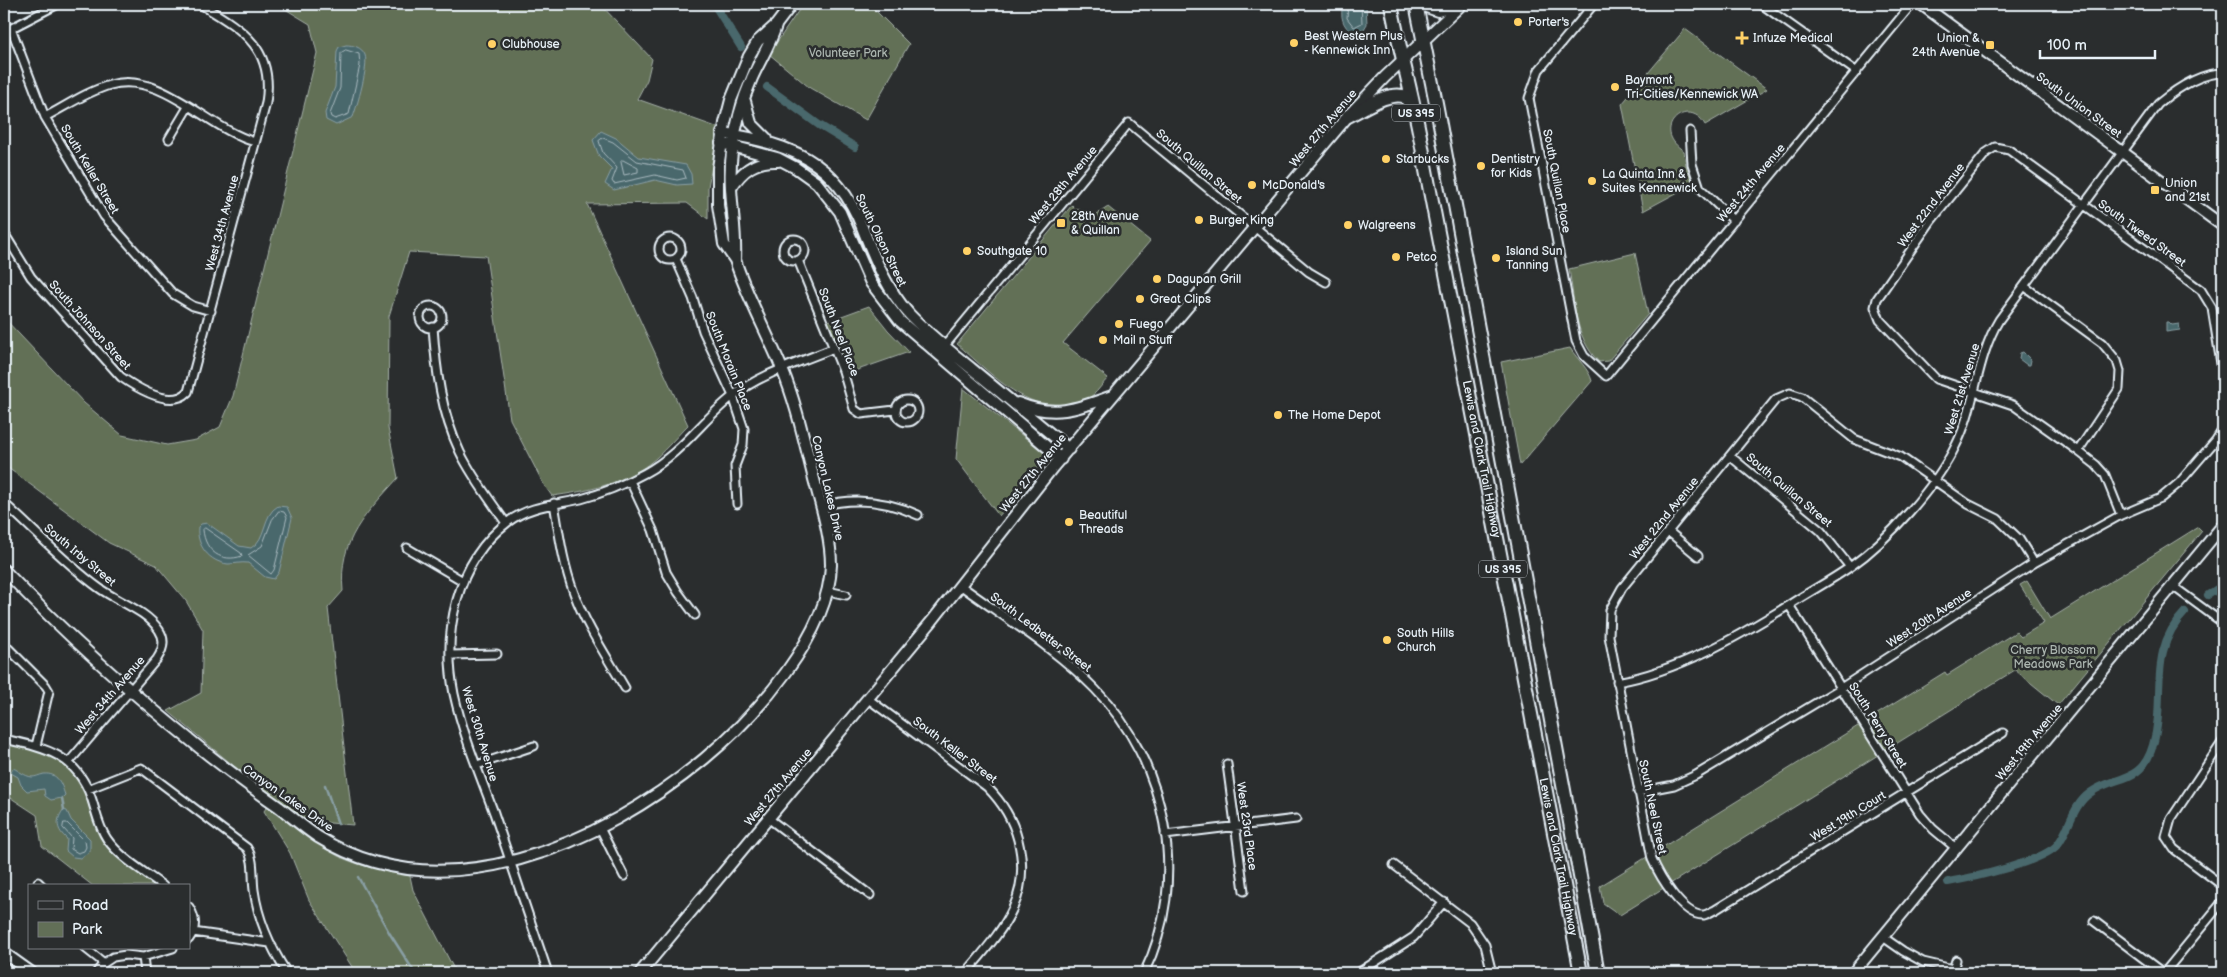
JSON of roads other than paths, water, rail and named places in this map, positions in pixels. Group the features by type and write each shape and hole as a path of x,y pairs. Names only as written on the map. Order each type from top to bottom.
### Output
{"highway":[{"name":"Lewis and Clark Trail Highway","path":"1391,4 1402,61 1419,123 1425,165 1581,973"},
{"name":"Lewis and Clark Trail Highway","path":"1416,4 1598,973"},
{"path":"1421,4 1438,10 1457,4"},
{"path":"1348,116 1383,99 1396,96 1406,98 1411,106 1425,165"}],"street":[{"path":"4,32 58,4"},
{"name":"West 34th Avenue","path":"183,396 191,386 268,92 267,75 260,53 250,39 240,29 200,4"},
{"name":"Canyon Lakes Drive","path":"4,570 128,690 218,762 319,837 342,848 388,865 442,871 477,869 510,862 553,848 600,828 686,778 734,733 775,686 803,646 817,621 828,591 831,562 821,506 794,403 735,260 724,244 719,216 718,176 722,138 731,100 745,65 758,41 776,25 792,4"},
{"name":"West 27th Avenue","path":"640,973 960,585 1069,449 1348,116 1462,4"},
{"path":"1761,4 1857,72"},
{"name":"West 24th Avenue","path":"1606,376 1912,4"},
{"name":"South Union Street","path":"1921,4 2223,226"},
{"name":"South Quillan Place","path":"1590,5 1539,70 1529,98 1576,341 1584,356 1596,370 1606,376"},
{"name":"Canyon Lakes Drive","path":"735,260 736,241 730,189 734,135 744,98 769,47 776,25"},
{"name":"South Keller Street","path":"11,28 45,117 108,221 173,294 193,306 210,311"},
{"name":"West 21st Avenue","path":"1617,682 1663,671 1748,630 1850,567 1888,534 1934,480 1956,445 1993,329 2024,286 2158,104 2169,95 2195,80 2223,73"},
{"path":"45,117 104,87 127,82 155,88 230,134 255,142"},
{"path":"744,98 751,123 770,141"},
{"path":"169,139 188,107"},
{"name":"South Quillan Street","path":"1129,123 1309,272 1326,282"},
{"name":"West 28th Avenue","path":"937,355 1129,123"},
{"path":"1690,131 1692,164 1700,188 1734,221"},
{"name":"South Olson Street","path":"722,138 734,135 770,141 802,155 823,171 844,193 859,219 875,261 889,287 909,314 944,346 1069,449"},
{"name":"South Olson Street","path":"722,138 733,146 767,154 786,162 817,183 834,203 846,224 860,261 885,303 900,321 937,355 1061,459"},
{"name":"South Tweed Street","path":"1996,147 2010,150 2196,286 2206,296 2212,308 2222,359 2223,376"},
{"name":"West 22nd Avenue","path":"1973,392 1947,384 1931,376 1880,320 1876,307 1882,292 1936,214 1986,153 1996,147"},
{"path":"730,189 742,173 756,164 772,161 786,162"},
{"path":"846,224 859,219"},
{"name":"South Johnson Street","path":"4,233 31,277 121,377 136,387 168,398 174,399 183,396"},
{"name":"South Morain Place","path":"676,259 693,298 703,331 733,396 744,434 743,445 735,466 737,504"},
{"name":"South Neel Place","path":"798,260 843,371 854,409 857,412 866,414 896,410"},
{"path":"2024,286 2102,343 2118,361 2120,372 2119,389 2078,451"},
{"path":"433,327 437,378 450,428 473,476 506,523"},
{"name":"West 30th Avenue","path":"548,973 455,696 450,655 453,619 463,581 485,543 506,523 523,513 554,503 586,497 630,481 675,453 742,389 834,348"},
{"path":"1973,392 2013,405 2096,465 2105,476 2121,515"},
{"name":"West 22nd Avenue","path":"1617,682 1609,636 1610,610 1622,588 1776,399 1790,393 1802,397 1854,439 1902,457 1934,480"},
{"path":"1007,398 1032,408 1054,412 1077,409 1113,396"},
{"path":"2223,429 2216,440 2223,446"},
{"name":"West 20th Avenue","path":"1638,792 1666,787 1689,779 1841,688 2034,563 2121,515 2161,498 2170,492 2216,440"},
{"name":"South Quillan Street","path":"1730,456 1821,531 1850,567"},
{"path":"1934,480 1968,504 1998,519 2019,539 2034,563"},
{"path":"630,481 653,530 666,572 695,615"},
{"path":"821,506 842,501 860,500 901,507 918,514"},
{"name":"South Irby Street","path":"4,503 97,586 149,619 158,628 163,641"},
{"path":"554,503 564,559 574,593 584,616 625,688"},
{"name":"West 19th Avenue","path":"1854,973 2174,587 2223,525"},
{"path":"1668,531 1698,556"},
{"path":"407,548 463,581"},
{"name":"South Ledbetter Street","path":"960,585 1072,668 1097,691 1133,739 1150,773 1161,807 1168,868 1166,901 1158,934 1144,973"},
{"path":"2174,587 2223,623"},
{"path":"828,591 846,595"},
{"name":"South Perry Street","path":"1789,605 1926,822 1957,849"},
{"name":"West 34th Avenue","path":"69,762 128,690 157,659 162,649 163,641"},
{"path":"4,644 46,686 48,691 36,746"},
{"path":"450,655 497,654"},
{"name":"South Neel Street","path":"1617,682 1652,859 1659,876 1670,890 1695,912 1704,915"},
{"name":"South Keller Street","path":"867,698 981,782 995,795 1005,809 1017,836 1022,864 1021,886 1009,917 997,936 966,973"},
{"name":"West 19th Court","path":"1704,915 2004,733"},
{"path":"4,739 36,746 69,762 88,789 107,840 119,853 160,884"},
{"path":"2223,741 2171,819 2166,837 2174,850 2223,886"},
{"path":"477,765 534,746"},
{"name":"West 23rd Place","path":"1227,764 1244,891"},
{"path":"88,789 141,768 243,844 251,855 254,890 270,943 287,973"},
{"path":"768,818 870,895"},
{"path":"1165,835 1296,819"},
{"path":"600,828 624,876"},
{"path":"1394,865 1470,923 1487,950 1492,973"},
{"path":"2094,921 2164,973 2223,901"},
{"path":"1358,973 1414,937 1444,902"},
{"path":"190,909 195,921 190,937"},
{"path":"193,932 270,943"},
{"path":"1883,937 1923,962 1970,973"},
{"path":"88,950 104,963"},
{"path":"96,973 104,963 120,955 143,957 166,950"},
{"path":"4,953 32,973"},
{"path":"143,957 145,973"},
{"path":"1953,970 1956,960"}],"water":[{"path":"1343,4 1366,4 1367,24 1364,29 1353,33 1346,27 1342,17"},
{"path":"346,45 362,50 366,60 365,68 353,117 336,125 326,120 325,113 335,87 337,51 339,47"},
{"path":"601,131 616,138 639,157 686,165 691,174 692,184 677,185 655,180 614,190 605,184 612,169 599,156 593,140"},
{"path":"2166,322 2172,325 2179,324 2180,330 2166,332"},
{"path":"2023,352 2031,360 2030,365 2019,359 2020,353"},
{"path":"278,506 287,507 292,518 279,572 274,579 265,577 248,563 221,563 205,552 198,534 198,527 201,524 207,523 239,546 251,548 260,539 269,515"},
{"path":"13,768 24,775 32,777 44,774 53,775 60,783 65,795 62,798 51,800 45,796 44,789 27,791 21,785 18,777 11,773"},
{"path":"63,810 67,811 71,820 90,839 90,851 81,858 73,857 66,851 67,839 58,826"}],"waterway":[{"path":"714,4 741,47"},
{"path":"767,87 819,125 855,147"},
{"path":"2208,595 2223,585"},
{"path":"1948,882 2023,863 2050,851 2062,838 2075,811 2084,798 2099,787 2126,777 2142,767 2153,745 2157,727 2161,659 2173,627 2185,612"},
{"path":"325,785 338,824"},
{"path":"62,798 64,810"},
{"path":"358,877 390,934 415,973"}],"place":[{"name":"Porter's","path":"1518,22"},
{"name":"Infuze Medical","path":"1742,38"},
{"name":"Best Western Plus - Kennewick Inn","path":"1294,43"},
{"name":"Clubhouse","path":"492,44"},
{"name":"Union & 24th Avenue","path":"1990,45"},
{"name":"Baymont Tri-Cities/Kennewick WA","path":"1615,87"},
{"name":"Starbucks","path":"1386,159"},
{"name":"Dentistry for Kids","path":"1481,166"},
{"name":"La Quinta Inn & Suites Kennewick","path":"1592,181"},
{"name":"McDonald's","path":"1252,185"},
{"name":"Union and 21st","path":"2155,190"},
{"name":"Burger King","path":"1199,220"},
{"name":"28th Avenue & Quillan","path":"1061,223"},
{"name":"Walgreens","path":"1348,225"},
{"name":"Southgate 10","path":"967,251"},
{"name":"Petco","path":"1396,257"},
{"name":"Island Sun Tanning","path":"1496,258"},
{"name":"Dagupan Grill","path":"1157,279"},
{"name":"Great Clips","path":"1140,299"},
{"name":"Fuego","path":"1119,324"},
{"name":"Mail n Stuff","path":"1103,340"},
{"name":"The Home Depot","path":"1278,415"},
{"name":"Beautiful Threads","path":"1069,522"},
{"name":"South Hills Church","path":"1387,640"}],"park label":[{"name":"Volunteer Park","path":"848,53"},
{"name":"Cherry Blossom Meadows Park","path":"2053,657"}]}
